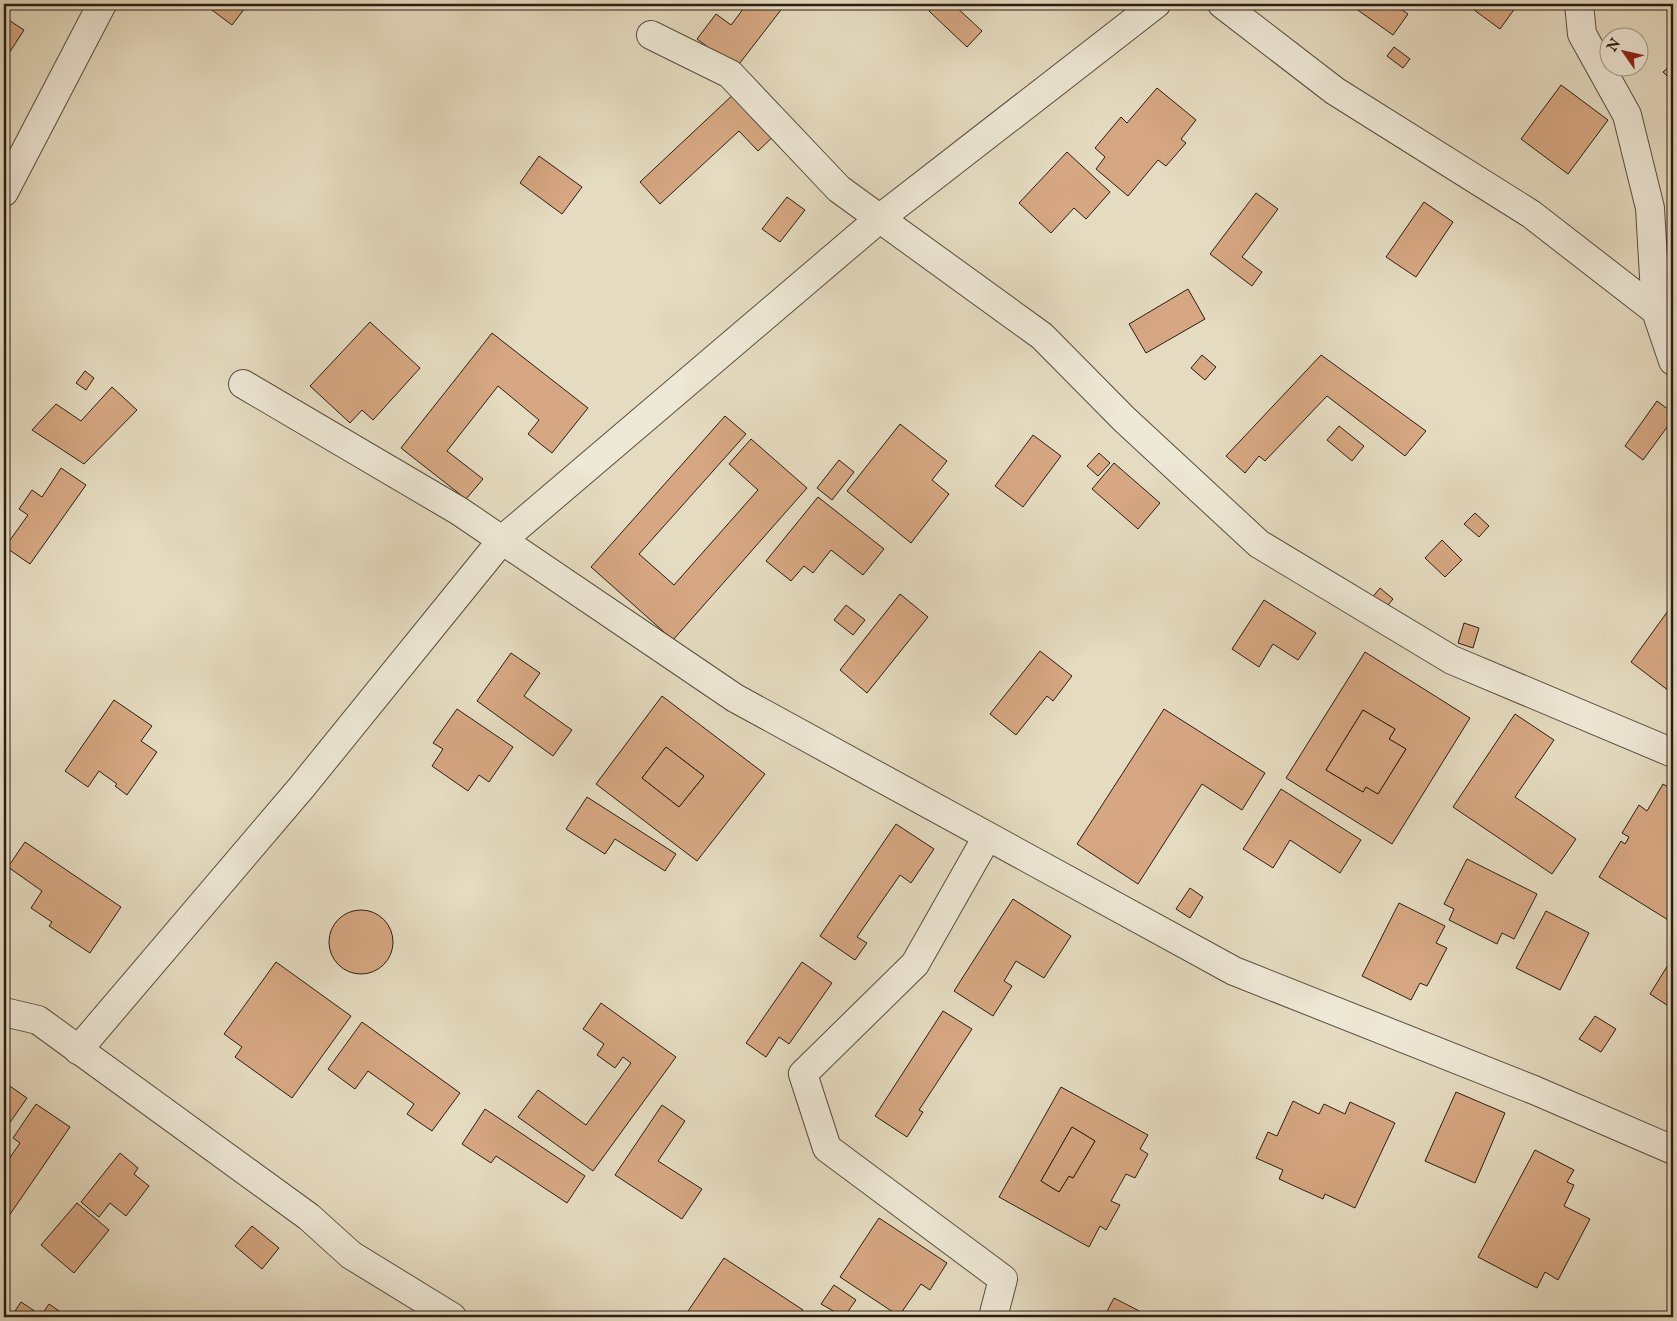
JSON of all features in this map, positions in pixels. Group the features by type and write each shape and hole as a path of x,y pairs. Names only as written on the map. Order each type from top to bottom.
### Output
{"street":[{"path":"4,192 102,4"},
{"path":"78,1050 301,788 502,540 879,218 1156,4"},
{"path":"1222,4 1335,91 1531,214 1664,316"},
{"path":"1579,4 1582,34 1627,115 1650,208 1664,316 1673,361"},
{"path":"651,35 730,74 839,189 1042,336 1124,419 1259,544 1452,660 1673,753"},
{"path":"242,384 459,511 735,698 1234,972 1534,1090 1673,1150"},
{"path":"987,837 915,964 802,1074 827,1148 1003,1279 993,1317"},
{"path":"4,1012 38,1020 308,1217 351,1255 452,1317"}],"building":[{"path":"204,4 248,4 232,25"},
{"path":"747,4 781,4 784,6 736,68 697,39 716,14 731,25"},
{"path":"935,4 953,4 982,31 967,47 929,11"},
{"path":"1353,4 1394,4 1408,14 1393,35 1352,6"},
{"path":"1466,4 1518,4 1500,29"},
{"path":"4,17 24,30 4,61"},
{"path":"1394,47 1410,59 1403,68 1387,56"},
{"path":"1672,64 1673,77 1671,80 1663,72"},
{"path":"1561,85 1608,120 1568,174 1521,139"},
{"path":"1157,88 1196,120 1181,139 1186,143 1166,166 1158,160 1128,196 1096,169 1105,157 1095,148 1121,117 1127,123"},
{"path":"737,91 777,133 758,151 739,131 660,204 640,182"},
{"path":"1067,152 1110,192 1086,219 1074,208 1051,233 1019,203"},
{"path":"539,156 582,187 562,214 520,183"},
{"path":"1256,193 1278,209 1242,257 1262,272 1252,286 1210,254"},
{"path":"787,197 805,210 780,242 762,229"},
{"path":"1424,202 1453,222 1416,277 1386,257"},
{"path":"1188,289 1205,319 1146,353 1129,324"},
{"path":"370,322 420,368 373,420 362,410 350,423 310,386"},
{"path":"492,333 588,408 552,453 528,434 539,420 498,386 447,451 483,479 466,499 401,448"},
{"path":"1202,355 1216,367 1205,380 1191,368"},
{"path":"1321,355 1426,431 1405,456 1327,396 1265,461 1259,456 1245,473 1226,456"},
{"path":"85,371 94,378 86,390 76,383"},
{"path":"112,387 137,410 84,464 32,430 56,404 81,421"},
{"path":"1657,401 1673,413 1673,419 1643,460 1625,446"},
{"path":"725,416 746,434 639,554 674,585 758,490 729,464 751,439 807,488 673,640 591,567"},
{"path":"900,424 947,461 932,480 949,494 911,543 847,491"},
{"path":"1339,426 1364,446 1352,461 1327,440"},
{"path":"1033,435 1061,456 1023,507 995,486"},
{"path":"1099,453 1110,463 1098,476 1087,466"},
{"path":"839,460 854,472 832,500 817,488"},
{"path":"1114,463 1160,503 1138,529 1092,489"},
{"path":"61,468 86,485 30,564 5,547 28,515 19,509 32,490 42,497"},
{"path":"818,497 884,549 863,575 831,550 813,573 804,566 791,581 766,561"},
{"path":"1475,513 1489,526 1479,537 1464,524"},
{"path":"1442,540 1462,560 1445,577 1425,558"},
{"path":"1380,588 1393,599 1379,616 1366,605"},
{"path":"900,594 928,617 867,693 840,670"},
{"path":"1264,600 1316,633 1298,660 1273,644 1259,667 1232,649"},
{"path":"1673,604 1673,694 1631,662"},
{"path":"846,605 865,620 853,635 834,620"},
{"path":"1464,623 1479,628 1473,648 1458,643"},
{"path":"1040,651 1072,676 1053,701 1047,696 1016,735 990,714"},
{"path":"1365,652 1470,718 1392,844 1286,778","holes":["1363,710 1395,729 1389,739 1406,749 1378,794 1366,787 1363,792 1326,770"]},
{"path":"511,653 540,673 524,696 572,730 553,756 477,701"},
{"path":"662,696 765,774 697,861 596,784","holes":["666,747 704,776 679,807 642,778"]},
{"path":"114,700 152,726 141,741 157,752 127,795 115,786 117,784 99,771 88,787 65,771"},
{"path":"457,709 513,747 489,782 479,775 468,791 432,766 443,749 433,743"},
{"path":"1164,709 1265,773 1242,810 1202,784 1138,884 1077,844"},
{"path":"1363,710 1395,729 1389,739 1406,749 1378,794 1366,787 1363,792 1326,770"},
{"path":"1515,714 1554,740 1515,797 1576,839 1552,874 1453,807"},
{"path":"666,747 704,776 679,807 642,778"},
{"path":"1663,784 1673,790 1673,923 1599,877 1621,841 1625,844 1629,837 1622,833 1639,805 1647,811"},
{"path":"1281,789 1361,840 1340,873 1290,840 1273,868 1243,849"},
{"path":"587,797 676,854 665,871 615,839 605,854 566,829"},
{"path":"896,824 934,849 911,883 900,875 857,937 867,943 855,960 820,936"},
{"path":"25,842 121,907 90,953 49,926 52,922 31,908 42,891 8,867"},
{"path":"1467,859 1537,894 1514,939 1502,933 1497,944 1449,920 1454,909 1444,904"},
{"path":"1190,888 1203,897 1190,918 1176,909"},
{"path":"1013,899 1071,936 1044,978 1016,961 1004,981 1012,986 993,1016 954,991"},
{"path":"1399,903 1445,926 1436,943 1447,948 1427,986 1420,983 1411,1000 1362,976"},
{"path":"361,910 379,916 387,924 393,942 387,960 379,968 361,974 343,968 335,960 329,942 335,924 343,916"},
{"path":"1546,911 1589,933 1560,990 1516,968"},
{"path":"1673,957 1673,1009 1650,994"},
{"path":"276,962 351,1016 292,1098 235,1057 242,1047 224,1034"},
{"path":"802,962 832,983 789,1044 779,1037 766,1057 746,1043"},
{"path":"601,1003 676,1057 593,1171 518,1117 538,1090 586,1125 631,1063 623,1057 615,1068 597,1055 604,1044 583,1029"},
{"path":"943,1011 972,1029 919,1110 923,1112 907,1137 875,1116"},
{"path":"1595,1016 1616,1029 1601,1052 1579,1039"},
{"path":"362,1022 460,1093 432,1131 407,1114 414,1104 368,1071 355,1089 328,1069"},
{"path":"4,1082 27,1098 4,1131"},
{"path":"1061,1087 1148,1135 1140,1149 1148,1154 1135,1178 1126,1174 1111,1201 1120,1205 1106,1230 1100,1226 1089,1247 999,1197","holes":["1072,1127 1095,1141 1073,1178 1069,1176 1059,1192 1041,1181"]},
{"path":"1456,1092 1505,1113 1475,1183 1425,1161"},
{"path":"1293,1101 1319,1114 1324,1104 1345,1114 1350,1102 1395,1123 1355,1208 1325,1194 1323,1199 1279,1179 1283,1170 1256,1158 1268,1132 1277,1136"},
{"path":"36,1104 70,1127 4,1223 4,1166 20,1143 13,1138"},
{"path":"662,1105 685,1121 658,1161 702,1189 682,1219 615,1175"},
{"path":"485,1109 585,1176 567,1203 496,1156 491,1163 462,1144"},
{"path":"1072,1127 1095,1141 1073,1178 1069,1176 1059,1192 1041,1181"},
{"path":"1535,1150 1574,1170 1567,1182 1574,1185 1564,1206 1590,1219 1558,1280 1545,1272 1537,1288 1478,1257"},
{"path":"120,1153 138,1168 134,1174 149,1186 126,1216 110,1203 99,1217 81,1202"},
{"path":"77,1203 109,1230 74,1273 41,1245"},
{"path":"879,1218 947,1263 930,1290 921,1284 899,1316 840,1277"},
{"path":"252,1226 279,1248 262,1269 235,1246"},
{"path":"724,1258 803,1310 798,1317 684,1317"},
{"path":"834,1285 856,1300 844,1317 821,1304"},
{"path":"1114,1298 1151,1317 1104,1317"},
{"path":"21,1302 36,1312 32,1317 11,1317"},
{"path":"49,1304 68,1317 40,1317"},
{"path":"346,1311 354,1317 341,1317"}]}
